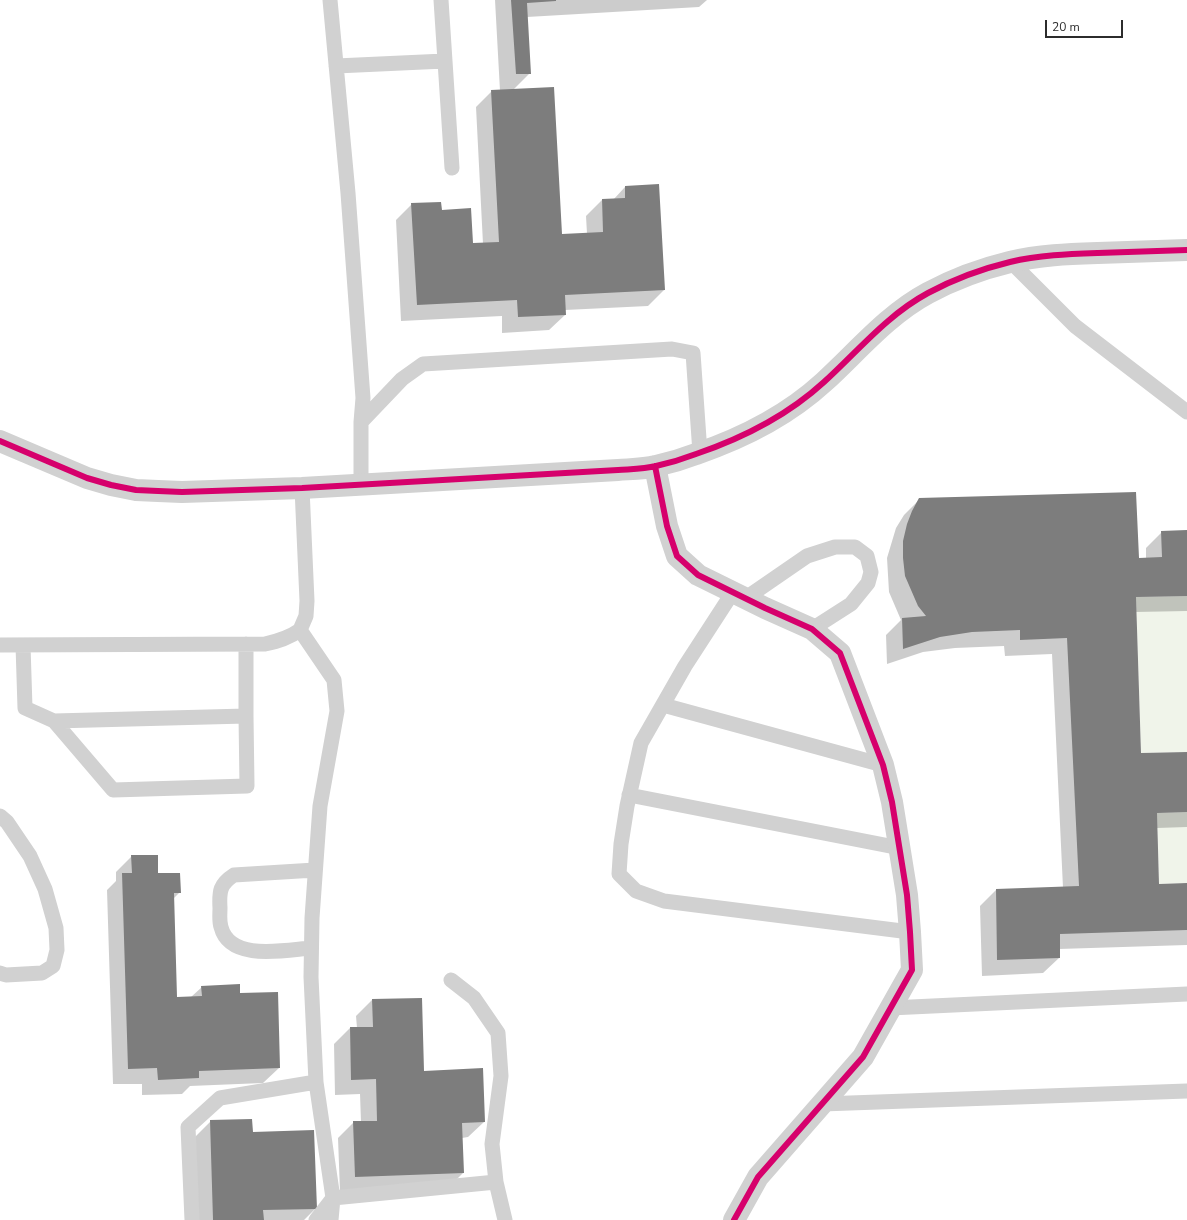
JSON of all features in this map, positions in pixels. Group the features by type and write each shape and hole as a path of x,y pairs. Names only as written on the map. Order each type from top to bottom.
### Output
{"street":[{"path":"0,441 87,478 111,485 136,490 182,492 302,488 618,470 655,466 717,447 758,429 779,417 823,384 886,323 925,294 947,283 976,272 1011,262 1063,254 1187,250"},
{"path":"655,466 667,526 677,556 698,575 812,629 840,653 884,765 892,802 907,895 912,970 863,1057 758,1177 734,1220"}],"lane":[{"path":"330,0 348,193 363,398 361,422 361,484"},
{"path":"441,0 452,168"},
{"path":"336,66 445,61"},
{"path":"1011,262 1075,326 1187,412"},
{"path":"361,422 402,379 423,364 672,349 693,353 700,453"},
{"path":"0,645 265,644 291,636 300,630 306,616 307,601 302,488"},
{"path":"812,629 851,604 868,583 871,572 868,556 854,547 834,547 806,556 739,595 685,666 641,743 629,795 621,844 620,874 636,891 664,901 910,932"},
{"path":"300,630 334,680 337,711 320,806 311,948 316,1082 333,1198 331,1220"},
{"path":"23,644 25,708 54,721 113,790 120,790 247,786 246,644"},
{"path":"663,705 884,765"},
{"path":"54,721 246,716"},
{"path":"629,795 900,848"},
{"path":"0,816 7,822 30,856 45,889 56,928 57,950 53,966 42,973 6,975 0,973"},
{"path":"311,948 250,951 234,945 227,939 221,927 220,890 226,880 234,875 315,870"},
{"path":"451,980 474,998 498,1033 501,1076 492,1144 496,1182 505,1220"},
{"path":"890,1008 1187,994"},
{"path":"192,1220 188,1127 220,1098 316,1082"},
{"path":"822,1104 1187,1091"},
{"path":"316,1220 333,1198 496,1182"}],"shaded area":[{"path":"1187,596 1187,752 1141,753 1136,597"},
{"path":"1187,812 1187,883 1159,884 1157,813"}],"building":[{"path":"511,0 556,0 527,3 531,74 516,74"},
{"path":"554,87 562,234 603,232 602,199 625,198 625,186 659,184 665,290 565,295 566,315 518,317 517,300 417,305 411,203 441,202 442,210 471,208 473,243 499,242 491,90"},
{"path":"1136,492 1139,558 1162,557 1161,531 1187,530 1187,596 1136,597 1141,753 1187,752 1187,812 1157,813 1159,884 1187,883 1187,930 1060,934 1060,958 997,960 996,889 1079,886 1067,638 1020,640 1020,630 972,632 940,637 903,649 902,618 926,616 918,606 905,576 903,541 907,524 919,498"},
{"path":"131,855 158,855 158,873 180,873 181,893 174,893 177,997 202,996 201,986 240,984 240,993 278,992 280,1068 199,1071 199,1078 158,1080 157,1068 128,1069 122,873 132,873"},
{"path":"422,998 424,1071 483,1068 485,1122 462,1123 464,1173 355,1177 353,1121 377,1121 376,1079 351,1080 350,1027 373,1027 372,999"},
{"path":"252,1119 253,1132 314,1130 317,1209 263,1210 264,1220 213,1220 210,1120"}],"cycle path":[{"path":"0,441 87,478 111,485 136,490 182,492 302,488 647,468 676,461 731,441 780,416 824,382 873,334 899,312 928,293 958,279 999,265 1043,256 1187,250"},
{"path":"655,466 667,526 677,556 698,575 812,629 840,653 883,765 892,802 907,895 912,970 863,1057 758,1177 734,1220"}]}
